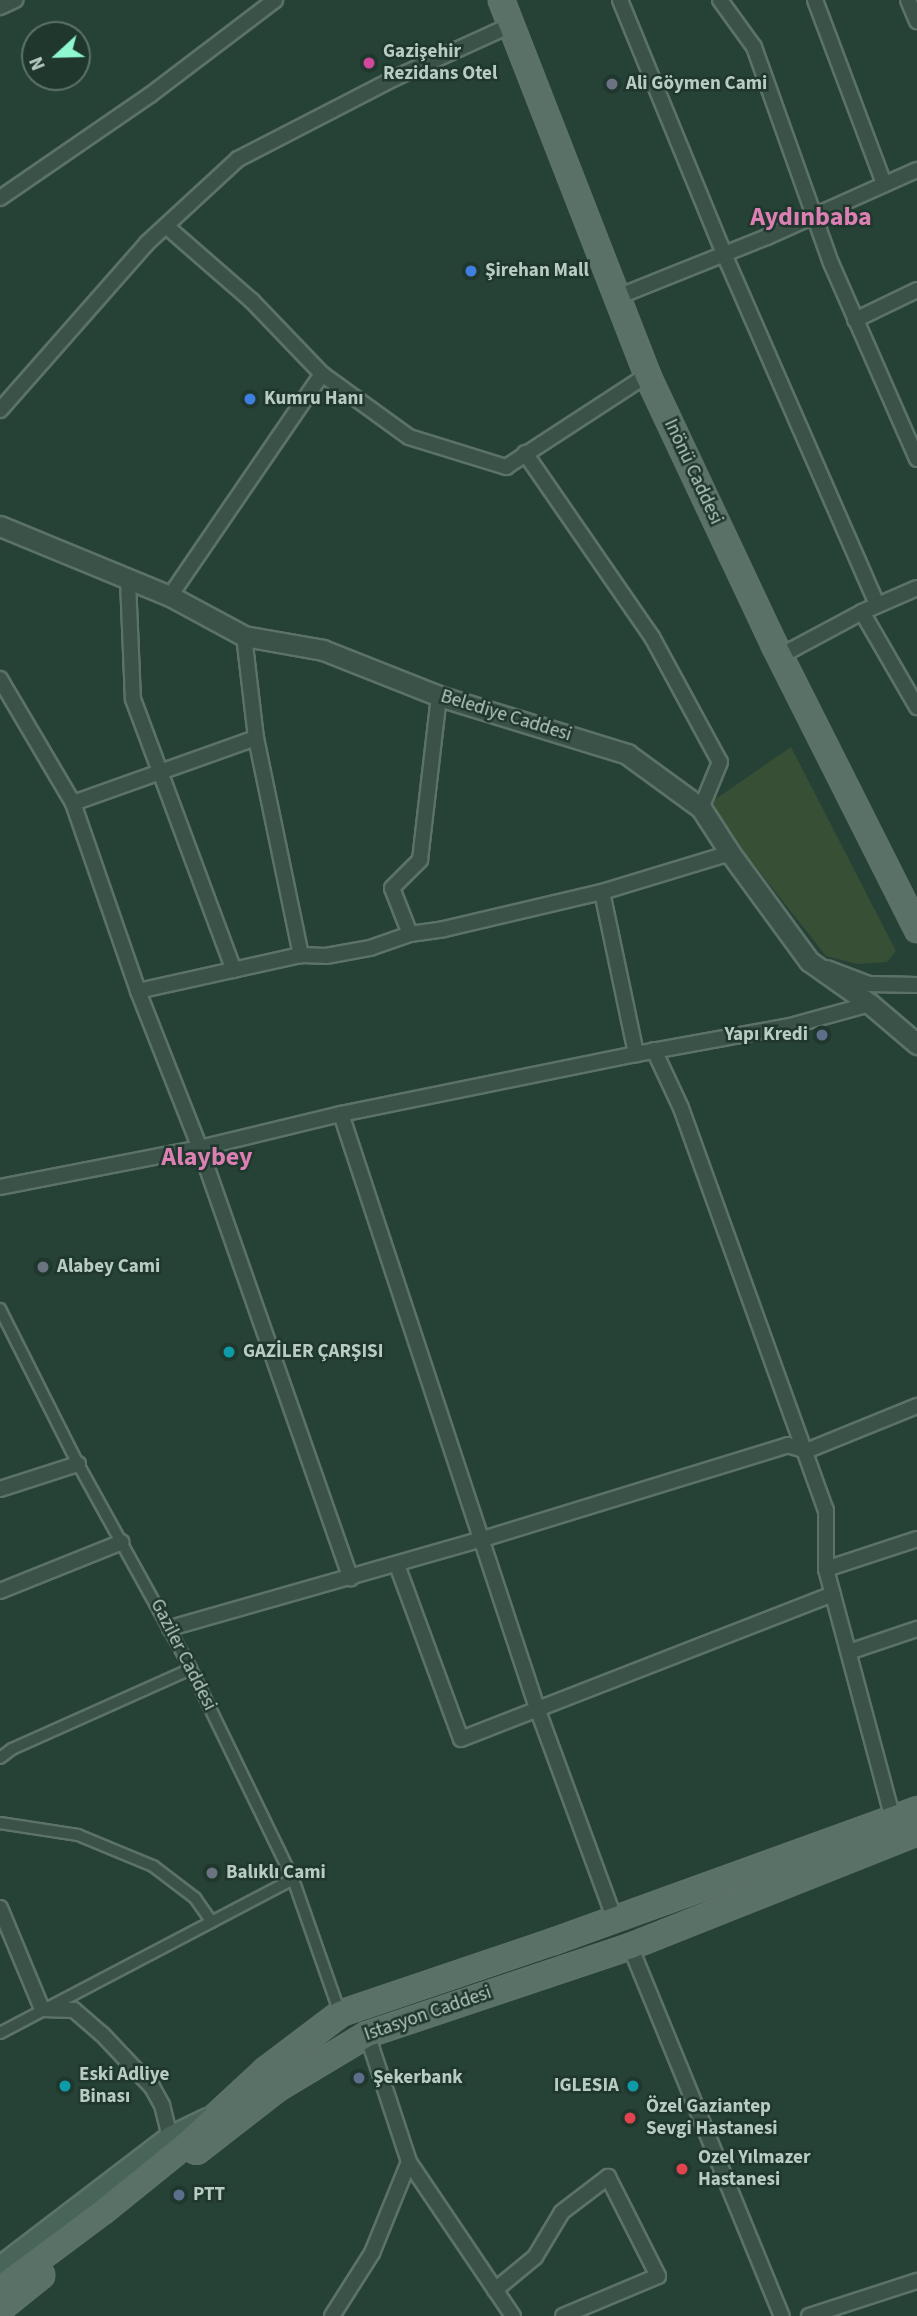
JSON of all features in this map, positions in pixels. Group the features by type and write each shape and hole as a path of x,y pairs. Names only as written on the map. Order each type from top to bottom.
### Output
{"main road":[{"name":"Inönü Caddesi","path":"501,0 647,375 780,656 917,929"},
{"path":"0,2287 102,2211 185,2144 267,2069 340,2013 917,1809"},
{"name":"Istasyon Caddesi","path":"0,2308 278,2088 367,2034 629,1946 917,1832"},
{"path":"0,2267 170,2137 215,2115"}],"street":[{"path":"0,6 15,0"},
{"path":"0,198 150,95 275,0"},
{"path":"620,0 724,254 877,605"},
{"path":"720,0 754,47 831,263 917,459"},
{"path":"815,0 884,184"},
{"path":"908,0 917,21"},
{"path":"0,410 166,226 238,159 395,78 511,25"},
{"path":"615,298 917,170"},
{"path":"166,226 252,301 322,374 409,437 506,467 647,375"},
{"path":"855,320 917,290"},
{"path":"170,596 322,374"},
{"path":"525,453 652,637 720,762 701,808"},
{"name":"Belediye Caddesi","path":"0,526 128,581 170,596 244,636 323,650 439,696 627,754 701,808 730,853 809,961 870,1004 917,1044"},
{"path":"128,581 133,699 234,970"},
{"path":"780,656 862,612 917,589"},
{"path":"862,612 915,699"},
{"path":"244,636 256,738 301,955"},
{"path":"0,679 73,803 138,991 200,1148 351,1578"},
{"path":"410,934 392,888 421,860 439,696"},
{"path":"73,803 256,738"},
{"path":"138,991 301,955 326,956 370,948 410,934 444,929 602,892 730,853"},
{"path":"602,892 636,1054"},
{"path":"809,961 869,984 917,985"},
{"path":"0,1187 200,1148 341,1114 654,1050 790,1026 870,1004"},
{"path":"654,1050 681,1108 826,1510 826,1569 893,1819"},
{"path":"341,1114 484,1539 537,1708 614,1917"},
{"name":"Gaziler Caddesi","path":"0,1309 78,1464 170,1628 293,1880 340,2013"},
{"path":"170,1628 397,1565 788,1446 806,1451 917,1406"},
{"path":"0,1489 78,1464"},
{"path":"826,1569 917,1539"},
{"path":"0,1591 122,1542"},
{"path":"397,1565 461,1740 833,1594"},
{"path":"849,1652 917,1629"},
{"path":"0,1758 12,1749 191,1669"},
{"path":"0,1822 78,1835 153,1866 195,1898 212,1922"},
{"path":"0,2033 293,1880"},
{"path":"0,1908 42,2009"},
{"path":"629,1946 782,2316"},
{"path":"42,2009 74,2010 102,2034 152,2087 162,2105 170,2137"},
{"path":"367,2034 409,2162 513,2316"},
{"path":"332,2316 372,2253 409,2162"},
{"path":"495,2290 535,2257 562,2212 608,2177 658,2276 563,2316"},
{"path":"810,2316 917,2281"}],"green space":[{"path":"791,747 896,951 887,962 857,964 826,956 707,805"}],"place":[{"name":"Gazişehir Rezidans Otel","path":"369,63"},
{"name":"Ali Göymen Cami","path":"612,84"},
{"name":"Şirehan Mall","path":"471,271"},
{"name":"Kumru Hanı","path":"250,399"},
{"name":"Yapı Kredi","path":"822,1035"},
{"name":"Alabey Cami","path":"43,1267"},
{"name":"GAZİLER ÇARŞISI","path":"229,1352"},
{"name":"Balıklı Cami","path":"212,1873"},
{"name":"Şekerbank","path":"359,2078"},
{"name":"Eski Adliye Binası","path":"65,2086"},
{"name":"IGLESIA","path":"633,2086"},
{"name":"Özel Gaziantep Sevgi Hastanesi","path":"630,2118"},
{"name":"Ozel Yılmazer Hastanesi","path":"682,2169"},
{"name":"PTT","path":"179,2195"}],"district":[{"name":"Aydınbaba","path":"811,217"},
{"name":"Alaybey","path":"207,1157"}]}
